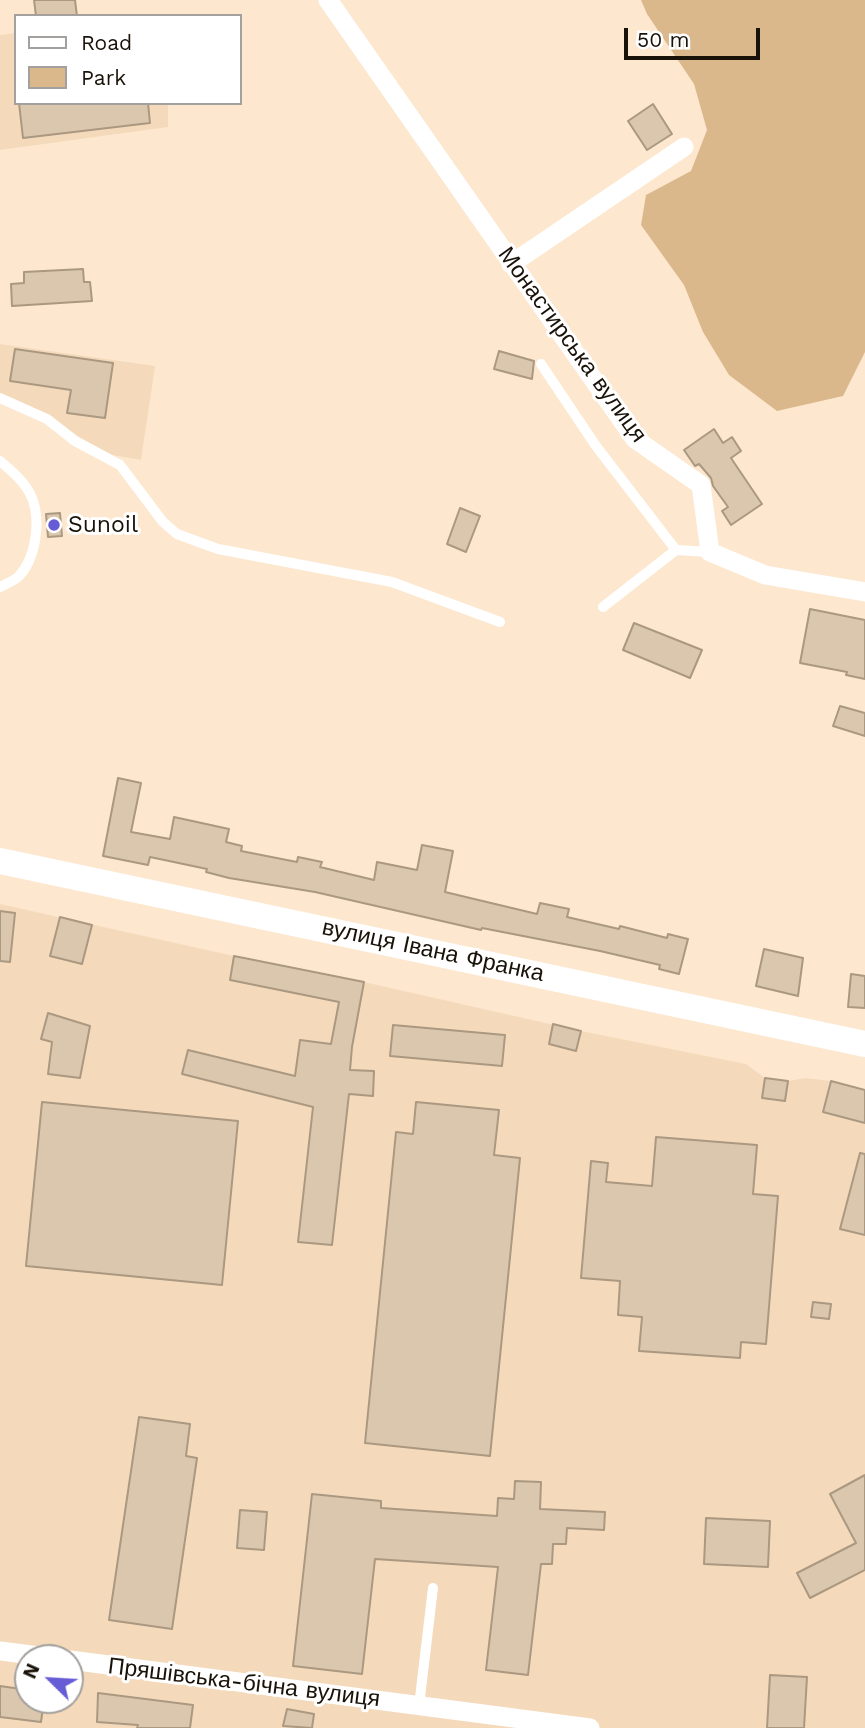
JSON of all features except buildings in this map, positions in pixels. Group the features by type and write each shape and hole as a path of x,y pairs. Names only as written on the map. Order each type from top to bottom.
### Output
{"street":[{"name":"Монастирська вулиця","path":"328,0 635,439 701,485 710,552"},
{"path":"511,264 684,148"},
{"path":"710,552 765,575 865,592"},
{"name":"вулиця Івана Франка","path":"0,861 865,1044"},
{"name":"Пряшівська-бічна вулиця","path":"84,1662 590,1728"}],"lane":[{"path":"541,364 596,446 676,550"},
{"path":"0,398 47,419 75,441 120,465 163,522 186,539 218,549 392,582 500,622"},
{"path":"0,461 14,472 32,498 35,544 29,561 18,577 0,587"},
{"path":"603,607 676,550 710,552"},
{"path":"419,1706 433,1588"}],"shaded area":[{"path":"14,33 14,105 168,105 168,127 0,150 0,35"},
{"path":"0,344 155,366 141,460 112,455 79,437 51,416 0,394"},
{"path":"0,904 581,1031 746,1064 765,1078 831,1081 865,1090 865,1728 0,1728"}],"green space":[{"path":"641,0 865,0 865,352 843,396 777,411 729,375 703,332 684,285 641,225 646,195 691,171 707,130 694,84 647,14"}],"place":[{"name":"Sunoil","path":"54,525"}]}
